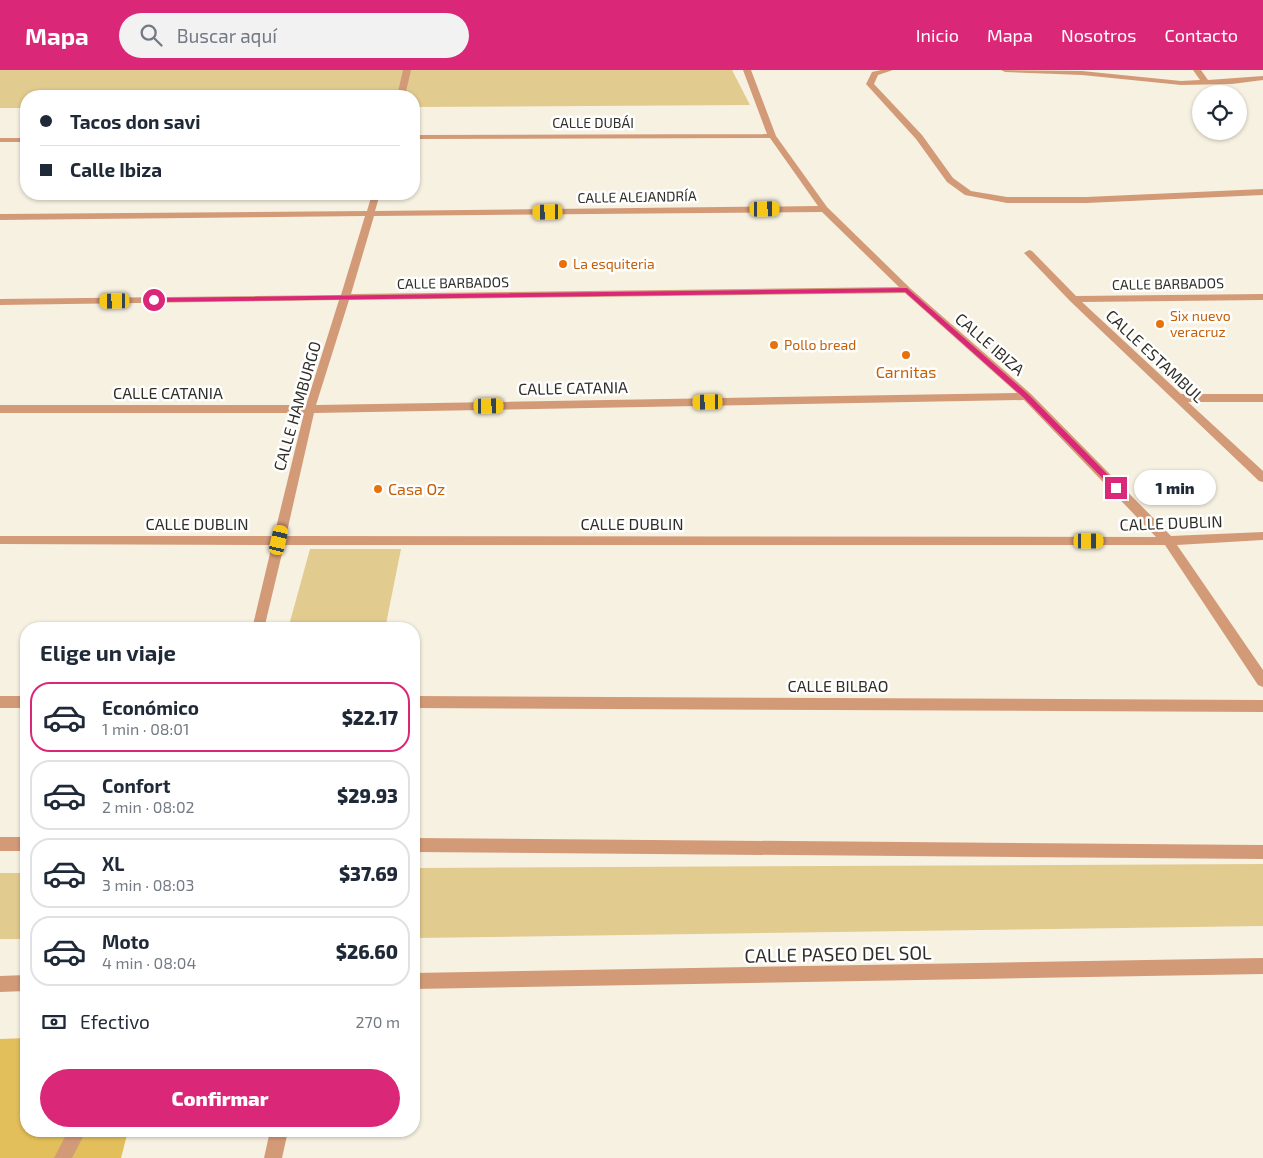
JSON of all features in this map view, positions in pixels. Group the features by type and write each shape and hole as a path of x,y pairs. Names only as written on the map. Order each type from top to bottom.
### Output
{"street":[{"path":"402,90 407,70"},
{"name":"CALLE IBIZA","path":"748,70 772,136 824,209 907,290 1027,396 1168,541 1263,681"},
{"path":"889,70 875,74 870,84 919,137 950,180 968,193 1017,200 1086,200 1263,192"},
{"path":"1005,70 1082,73 1206,83 1263,78"},
{"path":"1197,70 1206,83"},
{"name":"CALLE DUBÁI","path":"420,137 772,136"},
{"path":"0,140 20,140"},
{"name":"CALLE HAMBURGO","path":"260,622 310,409 346,298 374,200"},
{"name":"CALLE ALEJANDRÍA","path":"0,217 824,209"},
{"name":"CALLE ESTAMBUL","path":"1029,253 1073,299 1263,478"},
{"name":"CALLE BARBADOS","path":"0,302 907,290"},
{"name":"CALLE BARBADOS","path":"1073,299 1263,297"},
{"name":"CALLE CATANIA","path":"0,409 310,409 1027,396"},
{"path":"1178,398 1263,398"},
{"name":"CALLE DUBLIN","path":"0,540 1168,541 1263,536"},
{"path":"0,702 20,702"},
{"name":"CALLE BILBAO","path":"420,702 1263,706"},
{"path":"0,844 20,844"},
{"path":"420,845 1263,852"},
{"name":"CALLE PASEO DEL SOL","path":"420,981 1263,966"},
{"path":"0,984 20,984"},
{"path":"63,1158 74,1137"},
{"path":"273,1158 278,1137"}],"shaded area":[{"path":"0,70 732,70 750,105 420,107 420,90 20,90 20,108 0,108"},
{"path":"310,549 401,549 386,622 290,622"},
{"path":"1263,864 1263,926 420,938 420,868"},
{"path":"0,873 20,873 20,939 0,939"},
{"path":"20,1038 20,1137 126,1137 121,1158 0,1158 0,1039"}],"place":[{"name":"La esquiteria","path":"563,264"},
{"name":"Six nuevo veracruz","path":"1160,324"},
{"name":"Pollo bread","path":"774,345"},
{"name":"Carnitas","path":"906,355"},
{"name":"Casa Oz","path":"378,489"}],"route":[{"path":"154,300 907,290 1027,396 1116,488"}]}
